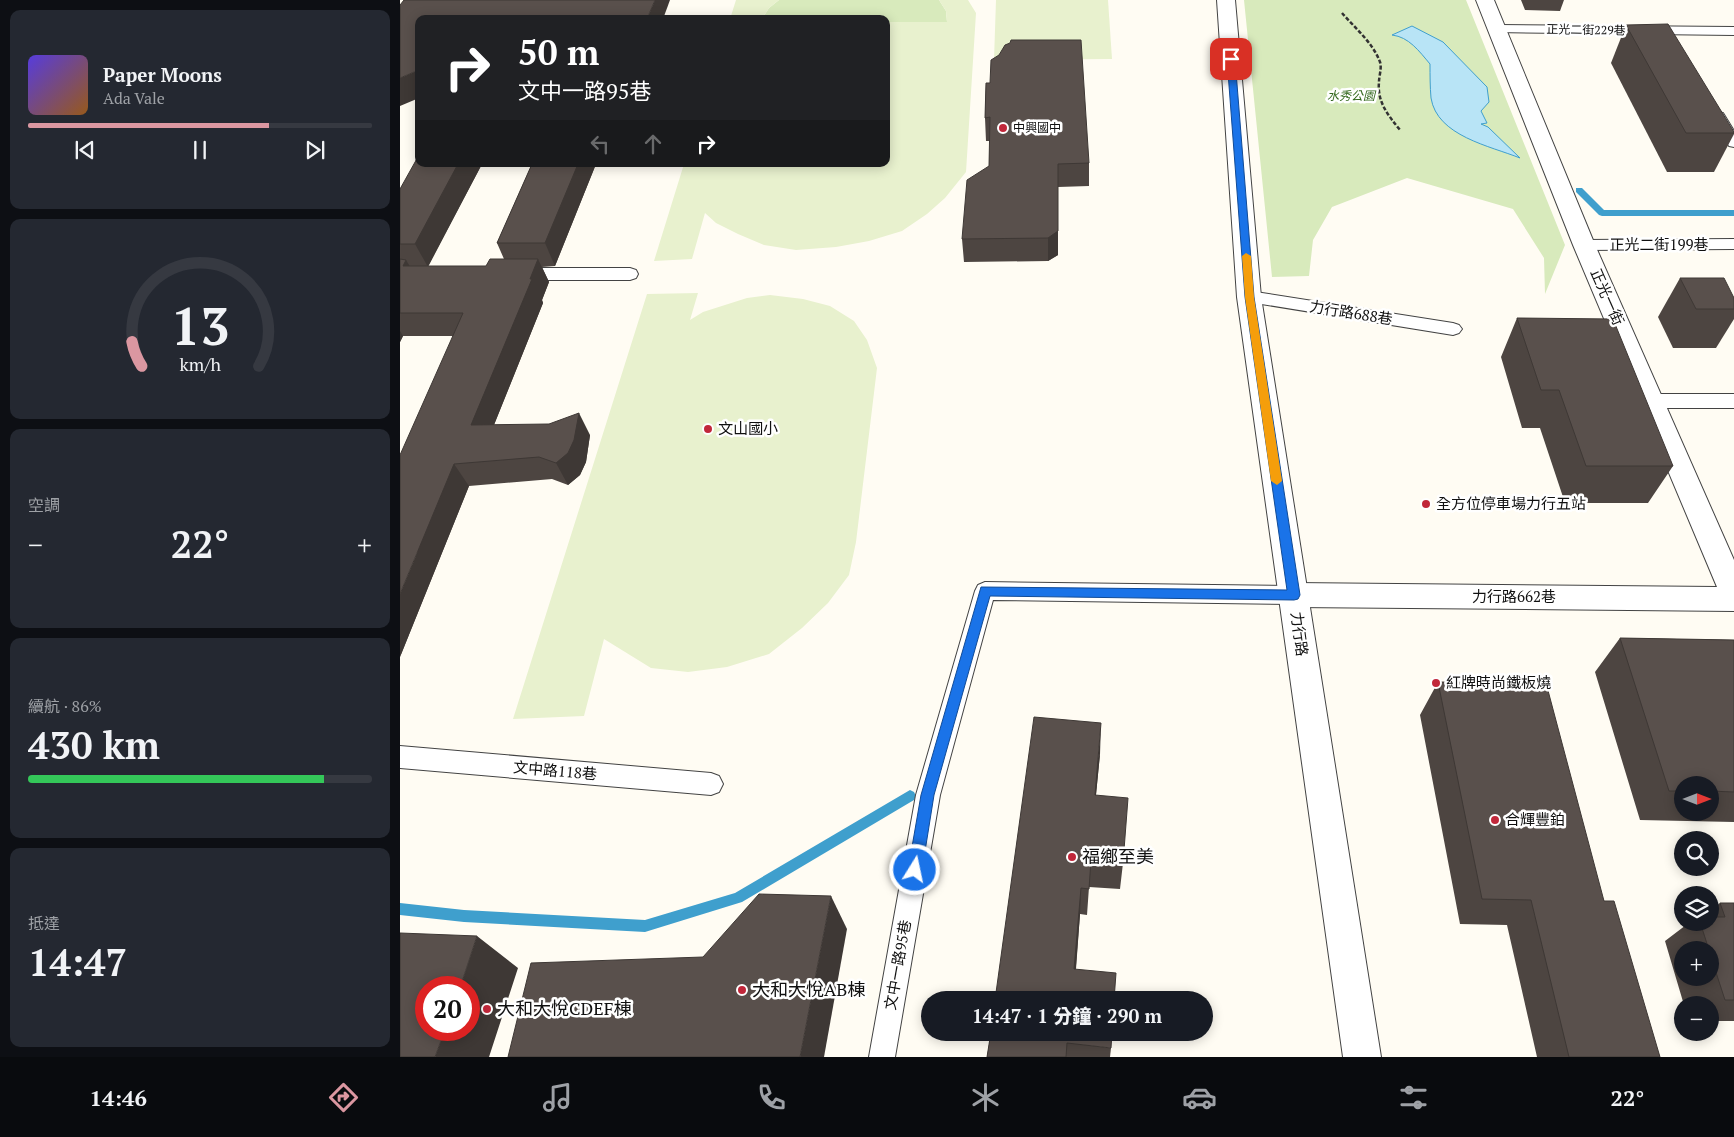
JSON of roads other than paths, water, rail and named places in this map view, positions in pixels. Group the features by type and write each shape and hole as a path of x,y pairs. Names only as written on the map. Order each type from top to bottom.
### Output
{"street":[{"name":"力行路","path":"1226,0 1250,297 1362,1057"},
{"name":"正光一街","path":"1485,0 1584,245 1734,593"},
{"name":"力行路662巷","path":"1294,595 1734,599"}],"lane":[{"name":"正光二街229巷","path":"1498,29 1734,31"},
{"path":"1668,31 1677,47"},
{"path":"1710,103 1734,143"},
{"name":"正光二街199巷","path":"1584,245 1734,244"},
{"path":"500,274 630,274"},
{"name":"力行路688巷","path":"1250,297 1453,329"},
{"path":"1652,401 1734,401"},
{"name":"文中一路95巷","path":"882,1057 928,795 986,591 1294,595"},
{"name":"文中路118巷","path":"400,758 711,784"}],"water":[{"path":"1412,26 1443,42 1487,87 1489,102 1481,111 1487,123 1481,124 1488,127 1520,158 1466,138 1443,122 1435,111 1431,98 1430,64 1409,42 1392,35"}],"waterway":[{"path":"1579,190 1602,213 1734,213"},
{"path":"400,909 464,916 645,926 738,898 910,796"}],"place":[{"name":"中興國中","path":"1003,128"},
{"name":"文山國小","path":"708,429"},
{"name":"全方位停車場力行五站","path":"1426,504"},
{"name":"紅牌時尚鐵板燒","path":"1436,683"},
{"name":"合輝豐鉑","path":"1495,820"},
{"name":"福鄉至美","path":"1072,857"},
{"name":"大和大悅AB棟","path":"742,990"},
{"name":"大和大悅CDEF棟","path":"487,1009"}],"park label":[{"name":"水秀公園","path":"1351,96"}]}
